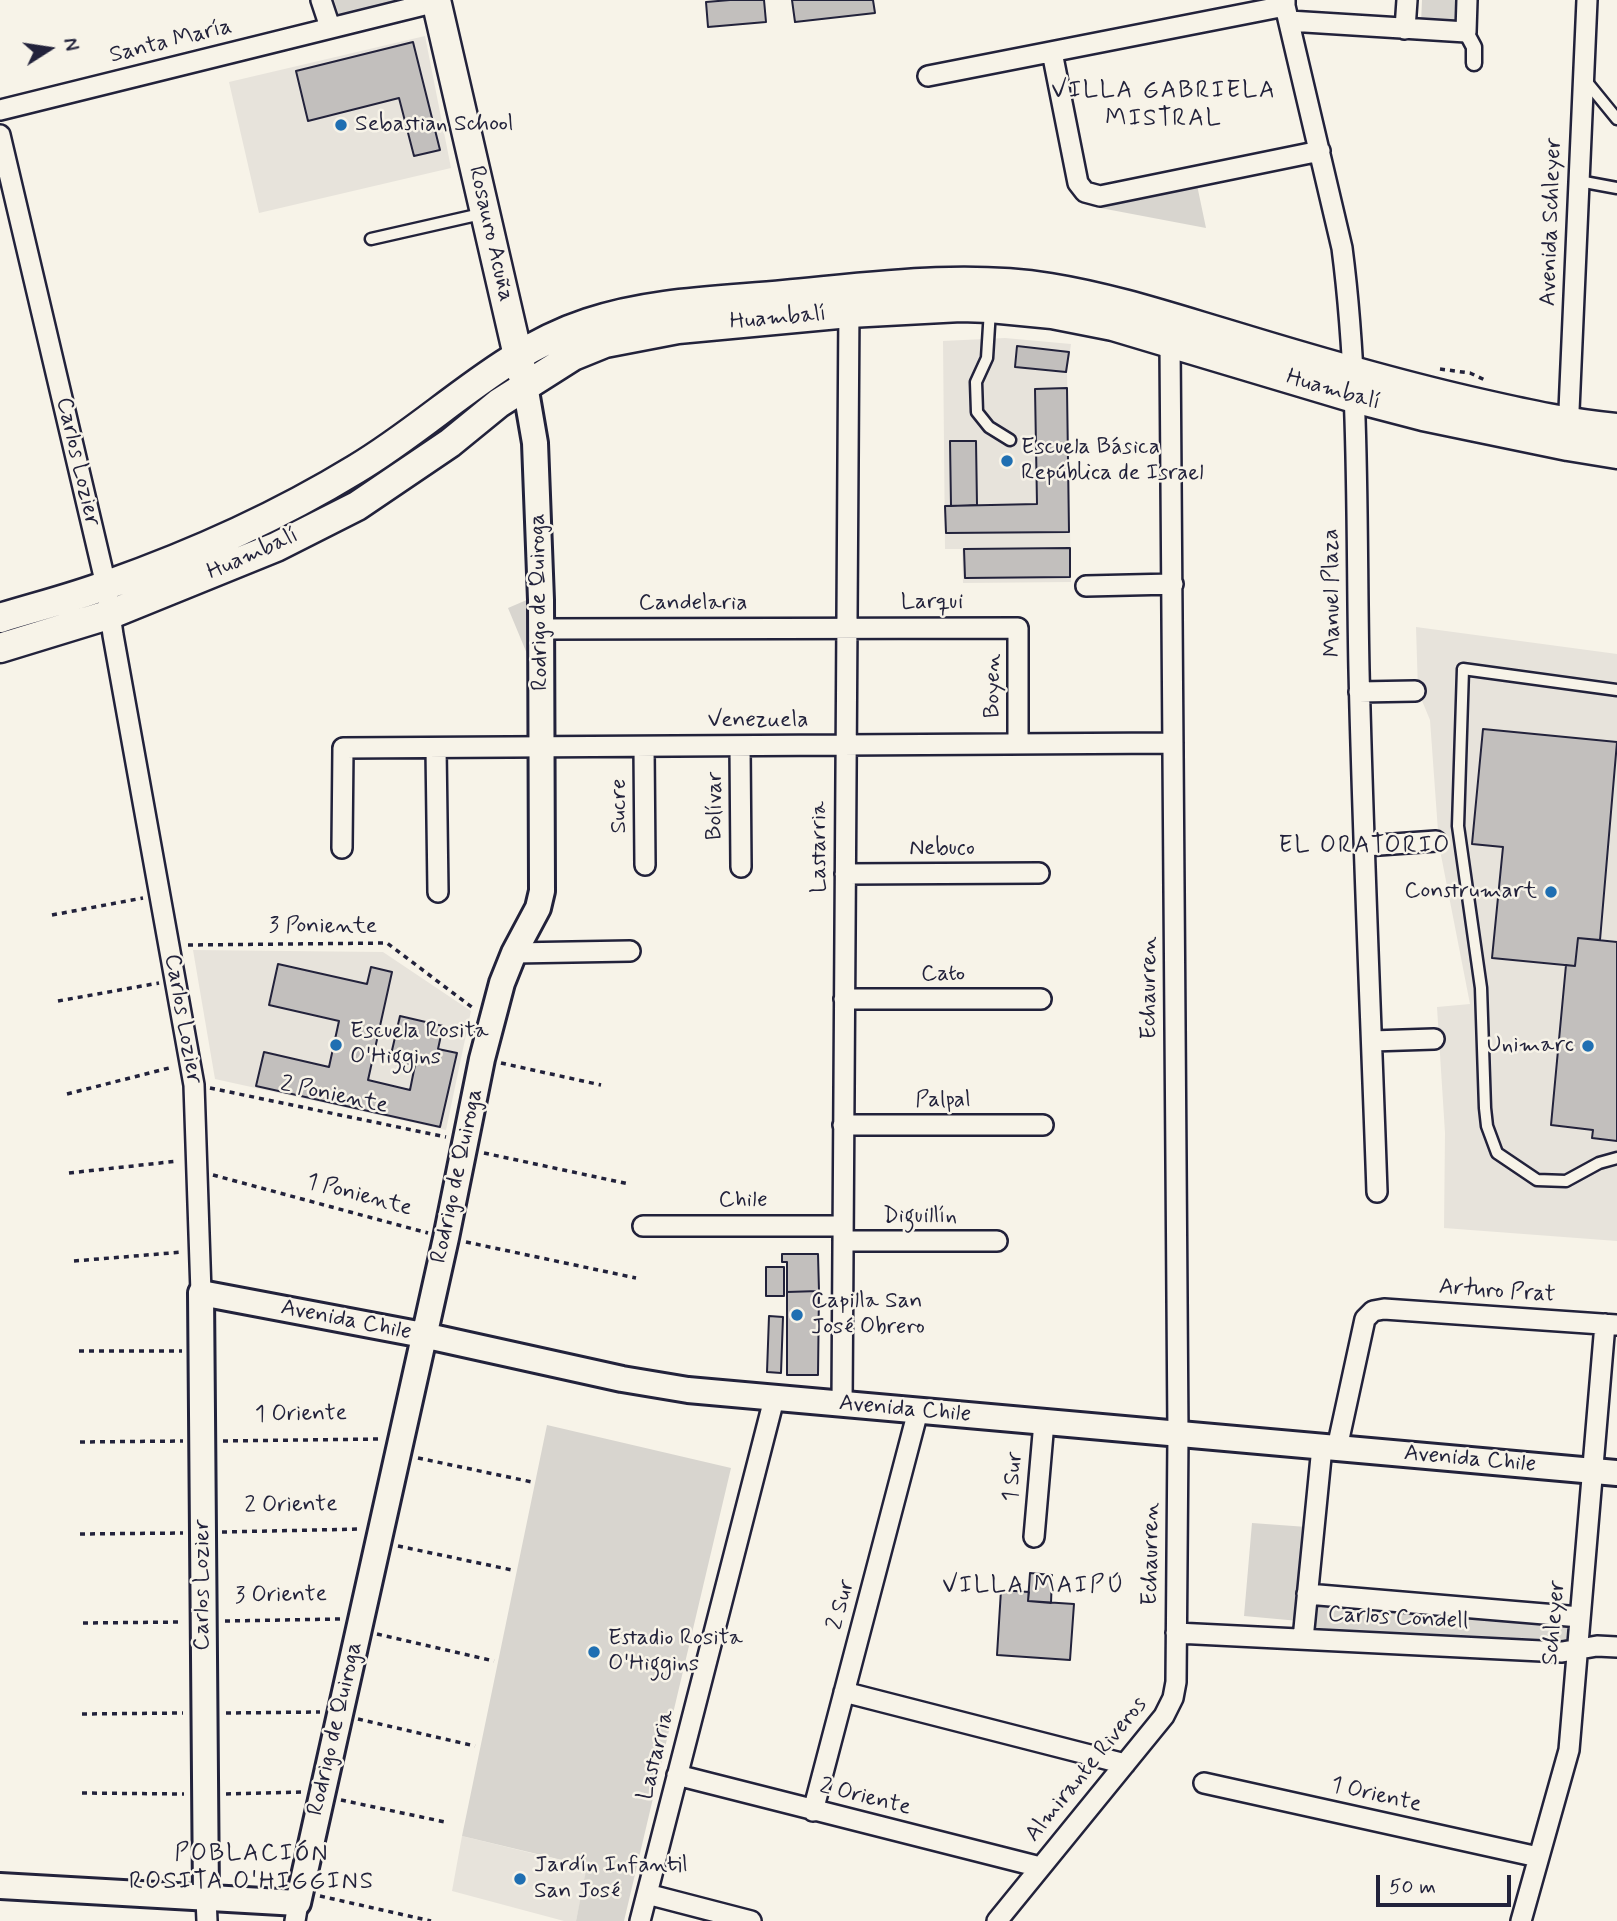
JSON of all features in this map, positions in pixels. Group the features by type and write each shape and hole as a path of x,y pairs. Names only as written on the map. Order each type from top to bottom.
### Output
{"main road":[{"name":"Rosauro Acuña","path":"436,1 525,386"},
{"name":"Huambalí","path":"0,618 106,586 229,535 360,467 518,355 582,325 626,312 677,304 849,301 961,307 992,295 1051,288 1104,299 1454,423 1568,434 1617,428"},
{"name":"Huambalí","path":"992,295 1170,343 1353,386"},
{"name":"Huambalí","path":"0,648 111,614 275,547 357,506 450,443 525,386 573,356 617,340 849,301"},
{"name":"Huambalí","path":"1568,434 1617,454"}],"street":[{"path":"321,0 330,27"},
{"path":"1405,29 1406,0"},
{"path":"1467,0 1466,32 1474,47 1474,63"},
{"name":"Avenida Schleyer","path":"1568,434 1587,0"},
{"name":"Santa María","path":"0,110 436,1"},
{"path":"928,76 1286,9 1405,29 1466,32"},
{"name":"Manuel Plaza","path":"1286,9 1342,248 1348,288 1377,1192"},
{"path":"1052,52 1078,183 1085,192 1100,196 1320,151"},
{"name":"Carlos Lozier","path":"0,135 106,586 194,1085 201,1293 207,1910"},
{"name":"Lastarria","path":"842,1405 849,301"},
{"name":"Echaurren","path":"1170,343 1178,1434 1176,1633"},
{"name":"Rodrigo de Quiroga","path":"297,1905 446,1238 482,1059 502,983 514,953 538,908 542,891 541,629 535,443 525,386"},
{"path":"1086,586 1173,584"},
{"name":"Larqui","path":"846,628 1018,628"},
{"name":"Candelaria","path":"541,629 846,628"},
{"name":"Boyen","path":"1018,628 1018,744"},
{"path":"1359,692 1415,691"},
{"name":"Venezuela","path":"342,848 343,748 1173,743"},
{"name":"Bolívar","path":"740,746 741,866"},
{"name":"Sucre","path":"644,747 645,865"},
{"path":"436,748 438,892"},
{"path":"1365,846 1436,841"},
{"name":"Nebuco","path":"845,874 1039,873"},
{"path":"514,953 629,951"},
{"name":"Cato","path":"844,999 1041,999"},
{"path":"1372,1041 1434,1039"},
{"name":"Palpal","path":"843,1125 1043,1125"},
{"name":"Chile","path":"643,1226 843,1234"},
{"name":"Diguillín","path":"843,1234 997,1241"},
{"name":"Avenida Chile","path":"201,1293 423,1335 622,1379 710,1392 1605,1472"},
{"name":"Arturo Prat","path":"1329,1448 1365,1319 1373,1311 1384,1309 1611,1324"},
{"name":"Schleyer","path":"1521,1921 1569,1750 1580,1617 1605,1472 1611,1324"},
{"name":"Lastarria","path":"640,1921 774,1399"},
{"name":"2 Sur","path":"813,1811 918,1411"},
{"name":"1 Sur","path":"1034,1536 1044,1422"},
{"path":"1303,1639 1307,1594 1329,1448"},
{"name":"Carlos Condell","path":"1307,1594 1580,1617"},
{"name":"Carlos Condell","path":"1176,1633 1562,1652 1597,1646 1617,1647"},
{"name":"Almirante Riveros","path":"997,1921 1169,1708 1176,1682 1176,1633"},
{"path":"844,1692 1125,1764"},
{"name":"2 Oriente","path":"677,1775 1040,1867"},
{"name":"1 Oriente","path":"1204,1783 1538,1857"},
{"path":"0,1886 207,1910 297,1905"},
{"path":"647,1895 751,1921"}],"lane":[{"path":"1583,78 1617,119"},
{"path":"1579,181 1617,188"},
{"path":"371,239 485,213"},
{"path":"992,295 987,358 976,382 977,411 989,427 1010,440"},
{"path":"1617,690 1463,669 1458,826 1481,988 1487,1126 1497,1153 1537,1180 1566,1181 1599,1163 1617,1158"}],"path":[{"path":"1435,369 1470,373 1489,382"},
{"path":"52,915 160,895"},
{"name":"3 Poniente","path":"170,946 387,943 491,1022"},
{"path":"58,1000 176,980"},
{"path":"482,1059 601,1085"},
{"path":"67,1094 190,1062"},
{"name":"2 Poniente","path":"194,1085 629,1184"},
{"path":"69,1173 198,1165"},
{"name":"1 Poniente","path":"198,1165 446,1238 635,1278"},
{"path":"74,1261 200,1250"},
{"path":"79,1351 201,1350"},
{"name":"1 Oriente","path":"80,1442 202,1441 398,1446 532,1482"},
{"name":"2 Oriente","path":"80,1534 379,1535 512,1570"},
{"name":"3 Oriente","path":"83,1623 203,1621 359,1624 494,1661"},
{"path":"82,1714 204,1713"},
{"path":"82,1793 205,1794"},
{"path":"297,1905 430,1921"}],"shaded area":[{"path":"334,0 419,0 342,24"},
{"path":"1422,0 1460,0 1458,27 1421,24"},
{"name":"Sebastian School","path":"425,36 451,168 259,213 229,82"},
{"path":"1197,185 1206,228 1090,206"},
{"name":"Escuela Básica República de Israel","path":"1005,338 1071,344 1067,373 1071,582 963,583 962,549 945,549 943,341"},
{"path":"529,599 530,661 508,608"},
{"path":"1416,627 1617,654 1617,1241 1444,1228 1445,1133 1437,1007 1470,1004 1439,845 1430,720 1418,691"},
{"name":"Escuela Rosita O'Higgins","path":"193,950 383,952 471,1011 446,1130 215,1079"},
{"name":"Estadio Rosita O'Higgins","path":"547,1425 731,1468 624,1921 576,1921 587,1866 462,1836"},
{"path":"1252,1523 1307,1527 1299,1621 1244,1616"},
{"path":"1317,1602 1573,1619 1571,1641 1315,1630"},
{"name":"Jardín Infantil San José","path":"462,1836 588,1867 576,1921 564,1921 452,1891"}],"building":[{"path":"764,0 766,22 708,27 706,2"},
{"path":"792,0 873,0 875,13 795,22"},
{"path":"413,42 440,150 414,156 399,98 308,121 296,71"},
{"path":"1017,346 1069,352 1066,372 1015,367"},
{"path":"1067,388 1069,532 946,533 945,506 1037,504 1035,389"},
{"path":"950,441 976,441 977,505 951,506"},
{"path":"1070,548 1070,577 965,578 964,549"},
{"name":"Construmart","path":"1483,729 1617,742 1600,940 1578,938 1575,966 1492,958 1503,847 1472,844"},
{"name":"Unimarc","path":"1578,938 1617,942 1617,1141 1592,1138 1593,1130 1551,1125 1566,965 1575,966"},
{"path":"278,964 367,984 371,967 392,972 368,1080 410,1090 415,1065 390,1059 400,1016 443,1026 438,1049 457,1053 440,1127 256,1086 264,1052 329,1067 339,1021 269,1005"},
{"path":"782,1254 818,1254 819,1291 787,1292 787,1262 782,1262"},
{"path":"766,1267 784,1267 784,1296 766,1296"},
{"path":"819,1291 818,1375 787,1375 787,1292"},
{"path":"769,1316 783,1317 781,1373 767,1372"},
{"path":"1030,1573 1052,1575 1051,1603 1028,1601"},
{"path":"1001,1590 1029,1592 1028,1601 1074,1604 1070,1660 997,1655"}],"place":[{"name":"Sebastian School","path":"341,125"},
{"name":"Escuela Básica República de Israel","path":"1007,461"},
{"name":"Construmart","path":"1551,892"},
{"name":"Escuela Rosita O'Higgins","path":"336,1045"},
{"name":"Unimarc","path":"1588,1046"},
{"name":"Capilla San José Obrero","path":"797,1315"},
{"name":"Estadio Rosita O'Higgins","path":"594,1652"},
{"name":"Jardín Infantil San José","path":"520,1879"}],"district":[{"name":"VILLA GABRIELA MISTRAL","path":"1164,106"},
{"name":"EL ORATORIO","path":"1365,847"},
{"name":"VILLA MAIPÚ","path":"1034,1587"},
{"name":"POBLACIÓN ROSITA O'HIGGINS","path":"252,1869"}]}
